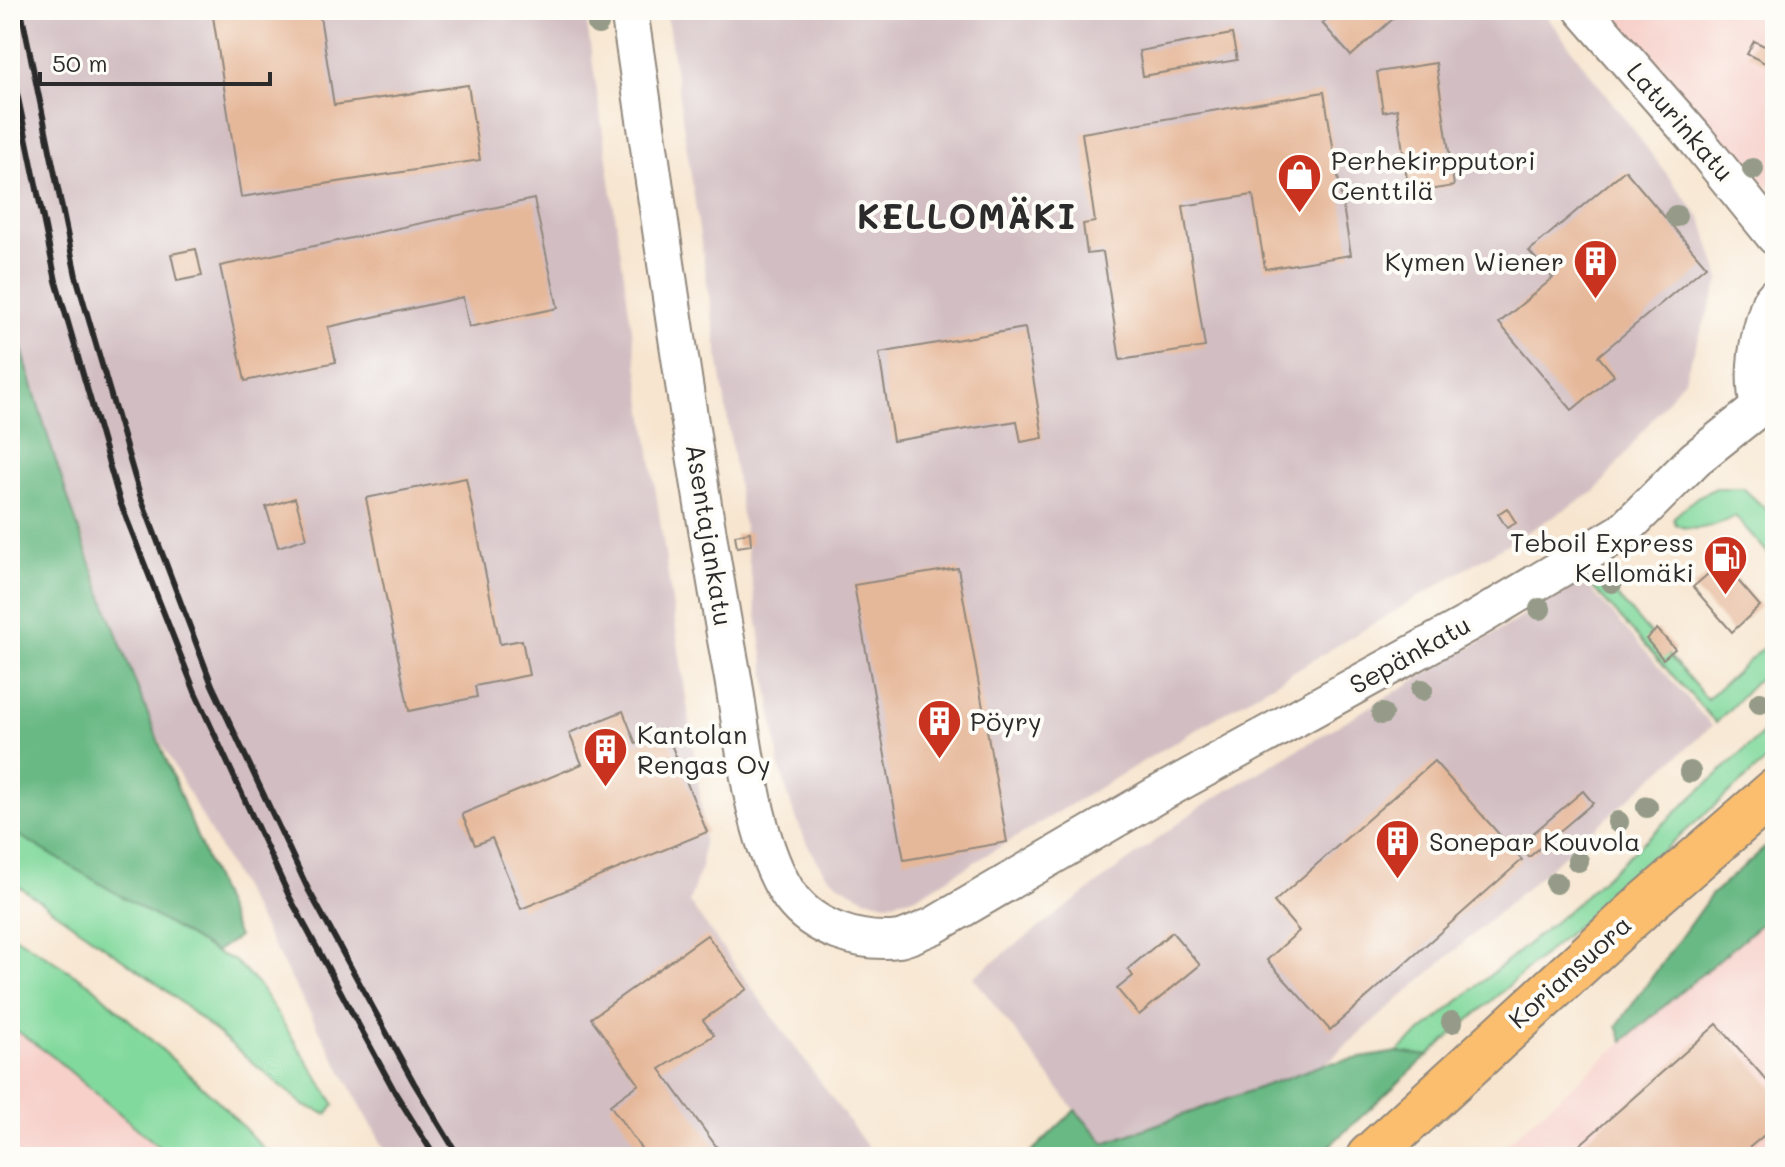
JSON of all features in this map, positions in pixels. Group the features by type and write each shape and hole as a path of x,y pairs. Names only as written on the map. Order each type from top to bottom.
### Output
{"main road":[{"name":"Koriansuora","path":"1369,1157 1645,904 1775,791"}],"street":[{"name":"Asentajankatu","path":"629,10 714,578 754,797 767,849 778,877 793,900 810,917 842,934 871,939 901,939 933,926"},
{"name":"Laturinkatu","path":"1583,10 1694,137 1775,237"},
{"name":"Sepänkatu","path":"933,926 1155,796 1476,619 1622,532 1695,459 1767,416 1755,389 1755,355 1765,315 1775,296"}],"shaded area":[{"path":"10,10 585,10 704,831 701,867 689,902 875,1157 389,1157 146,715 35,401 10,305"},
{"path":"666,10 1542,10 1703,222 1720,279 1684,379 1596,491 916,897 887,903 865,898 825,873 806,842 780,768"},
{"path":"1610,10 1775,10 1775,190 1762,184 1689,106"},
{"path":"1583,581 1712,726 1325,1064 1104,1143 973,977 1200,807"},
{"path":"1775,912 1775,1157 1491,1157 1735,943"},
{"path":"10,1026 52,1056 171,1157 10,1157"}],"green space":[{"path":"10,305 32,386 84,545 143,703 238,937 215,952 10,830"},
{"path":"1716,488 1743,488 1775,518 1775,561 1735,516 1706,527 1676,525 1673,518 1697,497"},
{"path":"1599,575 1707,699 1775,637 1775,662 1716,723 1585,579"},
{"path":"1775,722 1775,753 1428,1056 1397,1052 1569,910"},
{"path":"10,829 235,961 260,987 335,1105 327,1114 305,1106 162,987 10,880"},
{"path":"1775,839 1775,912 1623,1041 1617,1026 1711,895"},
{"path":"10,933 91,985 216,1099 272,1157 171,1157 52,1056 10,1026"},
{"path":"1397,1052 1428,1056 1317,1157 1026,1157 1075,1110 1105,1143 1325,1064"}],"building":[{"path":"212,10 319,10 334,105 468,85 480,160 241,197"},
{"path":"1337,10 1403,10 1351,56 1322,23"},
{"path":"1232,34 1237,60 1143,76 1139,51"},
{"path":"1754,41 1775,51 1775,68 1747,54"},
{"path":"1436,63 1454,186 1409,193 1397,109 1383,112 1377,72"},
{"path":"1324,92 1351,255 1265,269 1253,195 1183,206 1205,347 1120,360 1103,252 1087,254 1083,224 1095,222 1082,133"},
{"name":"Kymen Wiener","path":"1625,170 1706,266 1598,356 1614,375 1572,410 1499,323 1553,278 1529,251"},
{"path":"534,199 558,308 469,327 463,297 328,327 336,362 245,381 220,266"},
{"path":"196,249 202,276 177,281 171,254"},
{"path":"1025,328 1043,438 1021,442 1017,421 893,441 879,353"},
{"path":"466,478 500,644 522,640 529,675 475,686 477,697 409,711 366,498"},
{"path":"295,498 307,538 278,547 266,507"},
{"path":"1507,508 1516,523 1507,528 1498,514"},
{"path":"750,532 751,545 737,547 735,535"},
{"path":"1722,562 1760,606 1732,632 1693,587"},
{"name":"Pöyry","path":"958,568 1007,842 904,860 854,585"},
{"path":"1657,629 1675,649 1663,659 1646,639"},
{"name":"Kantolan Rengas Oy","path":"623,711 636,744 666,732 707,832 521,909 492,838 475,845 462,814 582,764 569,733"},
{"name":"Sonepar Kouvola","path":"1434,761 1522,860 1330,1030 1267,960 1299,931 1274,902"},
{"path":"1583,791 1593,803 1529,857 1519,845"},
{"path":"1172,932 1200,965 1139,1015 1117,989 1133,976 1128,969"},
{"path":"707,935 747,989 703,1020 714,1035 660,1069 724,1157 647,1157 610,1105 639,1084 591,1018"},
{"path":"1717,1024 1775,1090 1775,1126 1738,1157 1566,1157"}],"railway":[{"path":"21,10 76,276 140,495 212,685 308,889 414,1083 459,1157"},
{"path":"10,59 56,281 120,502 195,692 290,898 396,1094 435,1157"}],"place":[{"name":"Perhekirpputori Centtilä","path":"1300,215"},
{"name":"Kymen Wiener","path":"1595,301"},
{"name":"Teboil Express Kellomäki","path":"1725,597"},
{"name":"Pöyry","path":"939,761"},
{"name":"Kantolan Rengas Oy","path":"606,789"},
{"name":"Sonepar Kouvola","path":"1398,881"}],"district":[{"name":"KELLOMÄKI","path":"967,217"}]}
